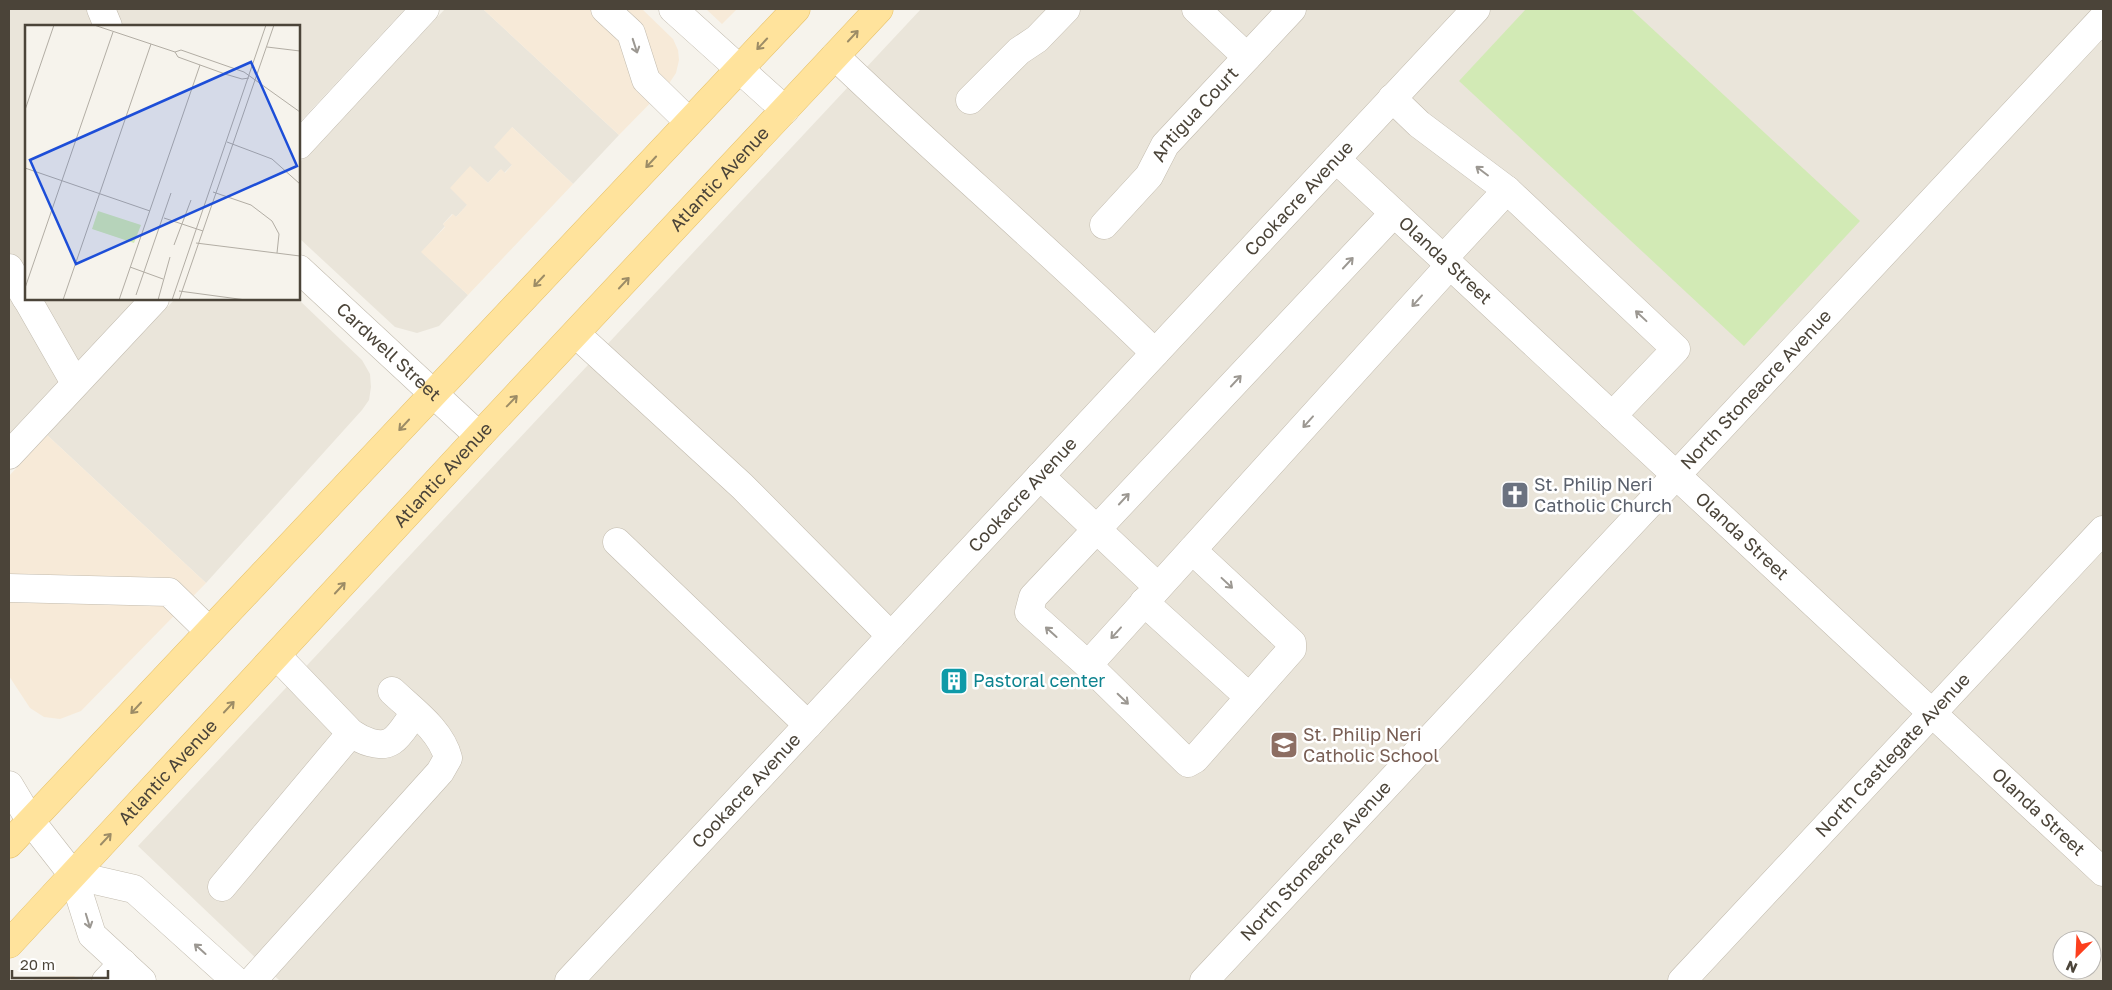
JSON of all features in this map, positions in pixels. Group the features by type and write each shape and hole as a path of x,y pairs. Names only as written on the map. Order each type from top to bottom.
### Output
{"main road":[{"path":"9,844 796,9"},
{"name":"Atlantic Avenue","path":"9,944 479,436 878,9"}],"street":[{"path":"101,9 108,25"},
{"path":"300,143 425,9"},
{"path":"605,9 631,33 646,80 689,122"},
{"path":"673,9 785,110"},
{"path":"970,100 1019,51 1037,39 1066,9"},
{"path":"1196,9 1248,57"},
{"name":"Antigua Court","path":"1104,225 1149,176 1165,145 1292,9"},
{"name":"Cookacre Avenue","path":"569,981 1476,9"},
{"name":"North Stoneacre Avenue","path":"1204,981 2103,18"},
{"path":"835,56 1108,307 1155,353"},
{"path":"1392,98 1419,124 1507,190 1676,349 1612,416"},
{"name":"Olanda Street","path":"1336,159 2103,872"},
{"path":"1088,665 1447,262 1507,190"},
{"path":"1192,550 1292,643 1292,649 1195,759 1188,763 1088,665 1029,612 1033,597 1394,213"},
{"path":"9,268 25,296"},
{"name":"Cardwell Street","path":"300,270 479,436"},
{"path":"27,300 76,383"},
{"path":"9,455 154,300"},
{"path":"576,334 742,486 891,636"},
{"path":"1040,476 1096,529 1151,594 1249,697"},
{"name":"North Castlegate Avenue","path":"1682,981 2103,530"},
{"path":"617,542 808,725"},
{"path":"9,588 169,592 209,631"},
{"path":"277,656 351,733 362,740 383,744 392,741 415,713"},
{"path":"252,981 440,772 448,758 446,748 435,733 392,691"},
{"path":"222,887 351,733"},
{"path":"9,785 30,820 73,875 92,934 124,975"},
{"path":"73,875 134,889 236,981"}],"shaded area":[{"path":"9,9 405,9 300,122 300,25 25,25 25,300 134,300 9,434"},
{"path":"445,9 483,9 619,135 573,184 512,127 512,165 504,173 500,170 488,183 470,167 468,204 456,217 452,214 443,224 445,226 422,252 468,295 439,326 417,333 395,327 300,239 300,162"},
{"path":"483,9 642,9 673,39 678,50 679,60 676,73 668,85 619,135"},
{"path":"706,9 737,9 722,24"},
{"path":"921,9 2103,9 2103,981 280,981 138,846"},
{"path":"512,127 573,184 468,295 421,252 445,227 443,224 453,214 456,217 467,205 450,188 470,166 488,183 501,169 505,173 512,165 494,147"},
{"path":"174,300 299,300 362,360 370,374 369,400 362,410 206,583 47,435"},
{"path":"47,435 206,583 81,711 60,719 44,717 30,708 9,676 9,476"},
{"path":"74,976 80,981 32,981 36,977"}],"green space":[{"path":"1526,9 1631,9 1860,221 1744,346 1459,81"}],"place":[{"name":"St. Philip Neri Catholic Church","path":"1515,495"},
{"name":"Pastoral center","path":"954,681"},
{"name":"St. Philip Neri Catholic School","path":"1284,745"}]}
